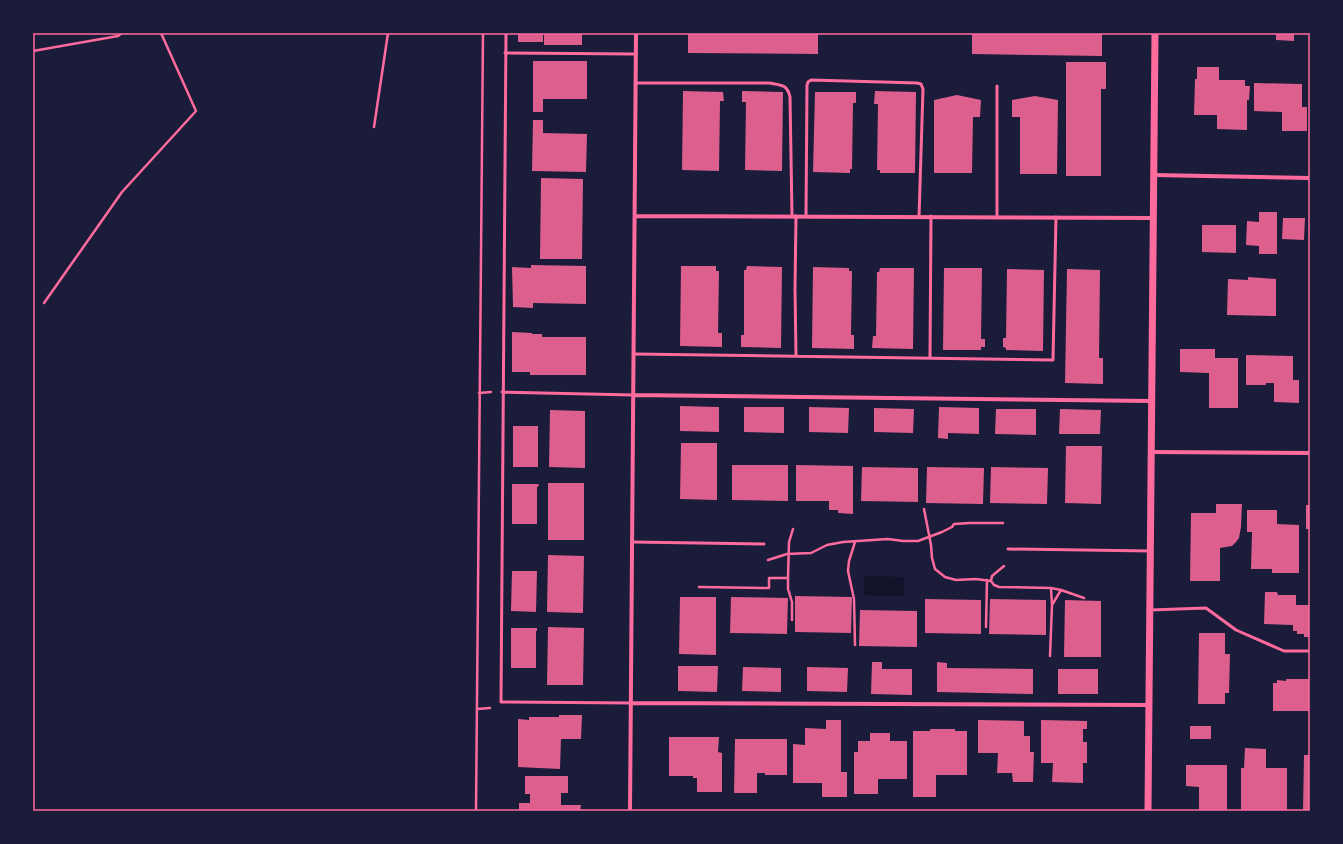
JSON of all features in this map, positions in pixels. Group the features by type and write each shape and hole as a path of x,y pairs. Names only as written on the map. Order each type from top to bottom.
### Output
{"street":[{"path":"630,811 636,33"},
{"path":"1148,811 1155,33"},
{"path":"1154,175 1310,178"},
{"path":"635,216 1153,218"},
{"path":"634,394 1152,401"},
{"path":"1151,452 1310,453"},
{"path":"631,703 1149,705"}],"lane":[{"path":"506,33 500,702 631,703"},
{"path":"505,52 636,54"},
{"path":"806,216 807,85 811,80 921,84 923,89 919,216"},
{"path":"636,83 769,83 782,85 788,89 790,97 794,216 796,356"},
{"path":"997,86 997,217"},
{"path":"930,358 931,216"},
{"path":"634,354 1053,360 1056,217"},
{"path":"502,392 634,394"},
{"path":"632,542 764,544"},
{"path":"1008,549 1150,551"},
{"path":"1150,610 1206,608 1236,630 1284,650 1310,651"}],"path":[{"path":"33,51 118,36 122,33"},
{"path":"44,303 122,192 196,111 162,33"},
{"path":"374,127 388,33"},
{"path":"476,811 483,33"},
{"path":"924,509 935,569 945,577 956,580 989,580 999,588 1050,588 1084,598"},
{"path":"768,560 789,554 811,553 827,545 843,542 888,539 918,541 929,538 952,527 954,524 1003,523"},
{"path":"792,620 792,602 788,589 788,578 789,542 793,529"},
{"path":"855,542 848,571 854,599 855,645"},
{"path":"986,627 989,580 1004,566"},
{"path":"699,586 769,588 769,578 788,578"},
{"path":"1050,588 1052,605 1050,656"},
{"path":"1052,605 1061,590"}],"shaded area":[{"path":"864,576 904,577 904,596 864,595"}],"building":[{"path":"518,33 543,33 543,42 518,42"},
{"path":"544,33 582,33 582,45 544,45"},
{"path":"688,33 818,33 818,54 688,53"},
{"path":"972,33 1102,33 1102,56 972,54"},
{"path":"1276,33 1294,33 1294,41 1276,40"},
{"path":"533,61 587,61 587,99 543,99 543,112 533,112"},
{"path":"1066,62 1106,62 1106,89 1101,89 1101,176 1066,176"},
{"path":"1197,67 1219,67 1219,80 1245,80 1245,86 1250,86 1249,100 1247,100 1247,130 1217,129 1217,115 1194,115 1195,79 1197,79"},
{"path":"1254,83 1302,84 1302,107 1307,107 1307,131 1282,131 1282,112 1254,111"},
{"path":"683,91 723,92 724,101 720,101 719,171 682,170"},
{"path":"742,91 783,92 782,171 745,170 746,102 742,102"},
{"path":"875,91 916,92 915,173 880,173 880,170 877,170 878,104 874,104"},
{"path":"815,92 856,92 856,103 853,103 852,169 850,169 850,173 813,172"},
{"path":"957,95 981,100 980,117 973,117 972,173 934,173 934,100"},
{"path":"1035,96 1058,100 1057,174 1020,174 1020,117 1012,117 1012,100"},
{"path":"533,120 543,120 543,133 587,134 586,172 532,171"},
{"path":"541,178 583,179 582,259 540,259"},
{"path":"1259,212 1277,212 1277,254 1259,254 1259,246 1246,245 1247,221 1259,222"},
{"path":"1283,218 1305,218 1304,240 1282,239"},
{"path":"1202,225 1236,225 1236,253 1202,252"},
{"path":"531,265 586,266 586,304 533,303 533,308 513,307 512,267 531,268"},
{"path":"681,266 716,266 716,271 719,271 718,333 722,333 722,347 680,346"},
{"path":"747,266 782,267 781,348 741,347 741,335 744,335 744,270 746,270"},
{"path":"813,267 849,268 849,271 852,271 851,335 854,335 854,349 812,348"},
{"path":"880,268 914,268 913,349 872,348 873,336 876,336 877,272 879,272"},
{"path":"944,268 982,268 981,339 985,339 985,347 981,347 981,350 943,350"},
{"path":"1007,269 1044,270 1043,351 1006,350 1006,348 1003,347 1003,338 1006,338"},
{"path":"1067,269 1100,270 1099,358 1103,358 1103,384 1065,383"},
{"path":"1248,277 1276,279 1276,316 1227,315 1228,279 1248,280"},
{"path":"512,332 542,334 542,337 586,337 586,375 530,375 530,372 512,372"},
{"path":"1180,349 1215,349 1215,358 1238,358 1238,408 1209,408 1209,373 1180,372"},
{"path":"1246,355 1293,356 1293,380 1299,380 1299,403 1274,402 1274,383 1266,383 1266,385 1246,385"},
{"path":"680,406 719,407 719,432 680,431"},
{"path":"744,407 784,407 784,433 744,432"},
{"path":"809,407 849,408 848,433 809,432"},
{"path":"939,407 979,408 979,434 948,433 948,439 938,438"},
{"path":"874,408 914,409 913,433 874,432"},
{"path":"996,409 1036,409 1036,435 995,434"},
{"path":"1060,409 1101,410 1100,434 1059,434"},
{"path":"550,410 585,411 585,468 549,467"},
{"path":"513,426 538,426 538,467 513,467"},
{"path":"681,443 717,443 717,500 680,499"},
{"path":"1066,446 1102,446 1101,504 1065,503"},
{"path":"732,465 788,465 788,501 732,500"},
{"path":"796,465 853,466 853,514 838,513 838,510 829,510 829,501 796,501"},
{"path":"862,467 918,468 918,502 861,501"},
{"path":"927,467 984,468 983,504 926,503"},
{"path":"991,467 1048,468 1047,504 990,503"},
{"path":"548,483 584,483 584,540 548,540"},
{"path":"512,484 539,484 537,487 537,524 512,524"},
{"path":"1216,504 1242,504 1239,538 1232,546 1220,548 1220,581 1190,581 1191,513 1216,513"},
{"path":"1306,505 1310,505 1310,529 1306,529"},
{"path":"1247,510 1277,510 1277,524 1299,525 1299,573 1272,573 1272,569 1251,569 1252,532 1247,532"},
{"path":"548,555 584,556 583,613 547,612"},
{"path":"512,571 537,571 536,612 511,611"},
{"path":"1265,592 1277,592 1278,595 1296,595 1296,605 1310,605 1310,637 1304,637 1304,634 1297,634 1297,631 1293,631 1293,625 1264,624"},
{"path":"795,596 852,597 851,633 795,632"},
{"path":"680,597 716,597 716,655 679,654"},
{"path":"731,597 788,598 787,634 730,633"},
{"path":"925,599 981,600 981,634 925,633"},
{"path":"990,599 1046,600 1046,635 989,634"},
{"path":"1065,600 1101,601 1101,657 1064,657"},
{"path":"860,610 917,611 917,647 859,646"},
{"path":"548,627 584,628 583,685 547,685"},
{"path":"511,628 537,628 536,668 511,668"},
{"path":"1199,633 1225,633 1225,654 1230,654 1229,693 1225,693 1225,704 1198,704"},
{"path":"872,662 882,662 882,669 912,669 912,695 871,694"},
{"path":"937,662 947,663 947,668 1033,669 1033,694 937,692"},
{"path":"678,666 718,666 717,692 678,691"},
{"path":"743,667 781,668 781,692 742,691"},
{"path":"807,667 848,668 847,692 807,691"},
{"path":"1058,669 1098,669 1098,694 1058,694"},
{"path":"1286,679 1310,679 1310,711 1273,711 1273,683 1277,683 1277,680 1286,681"},
{"path":"559,715 582,715 581,739 561,739 560,769 518,767 518,719 529,720 529,717 559,717"},
{"path":"826,720 841,720 841,772 847,772 847,797 822,797 822,783 793,783 793,744 805,745 805,728 826,729"},
{"path":"978,720 1024,721 1024,736 1030,736 1030,752 1034,752 1033,782 1013,782 1012,773 997,773 998,753 978,753"},
{"path":"1041,720 1087,721 1087,729 1083,729 1083,742 1087,742 1087,763 1083,763 1083,783 1052,782 1053,763 1041,763"},
{"path":"1190,726 1211,726 1211,739 1190,739"},
{"path":"930,729 955,729 955,731 967,731 967,775 936,775 936,797 913,797 913,731 930,731"},
{"path":"870,733 890,733 890,741 907,741 907,779 878,779 878,794 854,794 854,752 858,752 858,741 870,741"},
{"path":"669,737 719,737 718,752 722,753 722,792 697,792 697,778 693,778 693,776 669,776"},
{"path":"735,739 787,739 787,775 765,775 765,773 757,773 757,793 734,793"},
{"path":"1245,748 1266,749 1266,768 1287,768 1287,811 1241,811 1241,768 1244,768"},
{"path":"1304,755 1310,755 1310,811 1303,811"},
{"path":"1186,765 1227,765 1227,811 1199,811 1199,787 1186,786"},
{"path":"525,776 568,776 568,793 561,793 561,805 581,805 580,811 519,811 519,803 530,803 530,794 525,794"}]}
